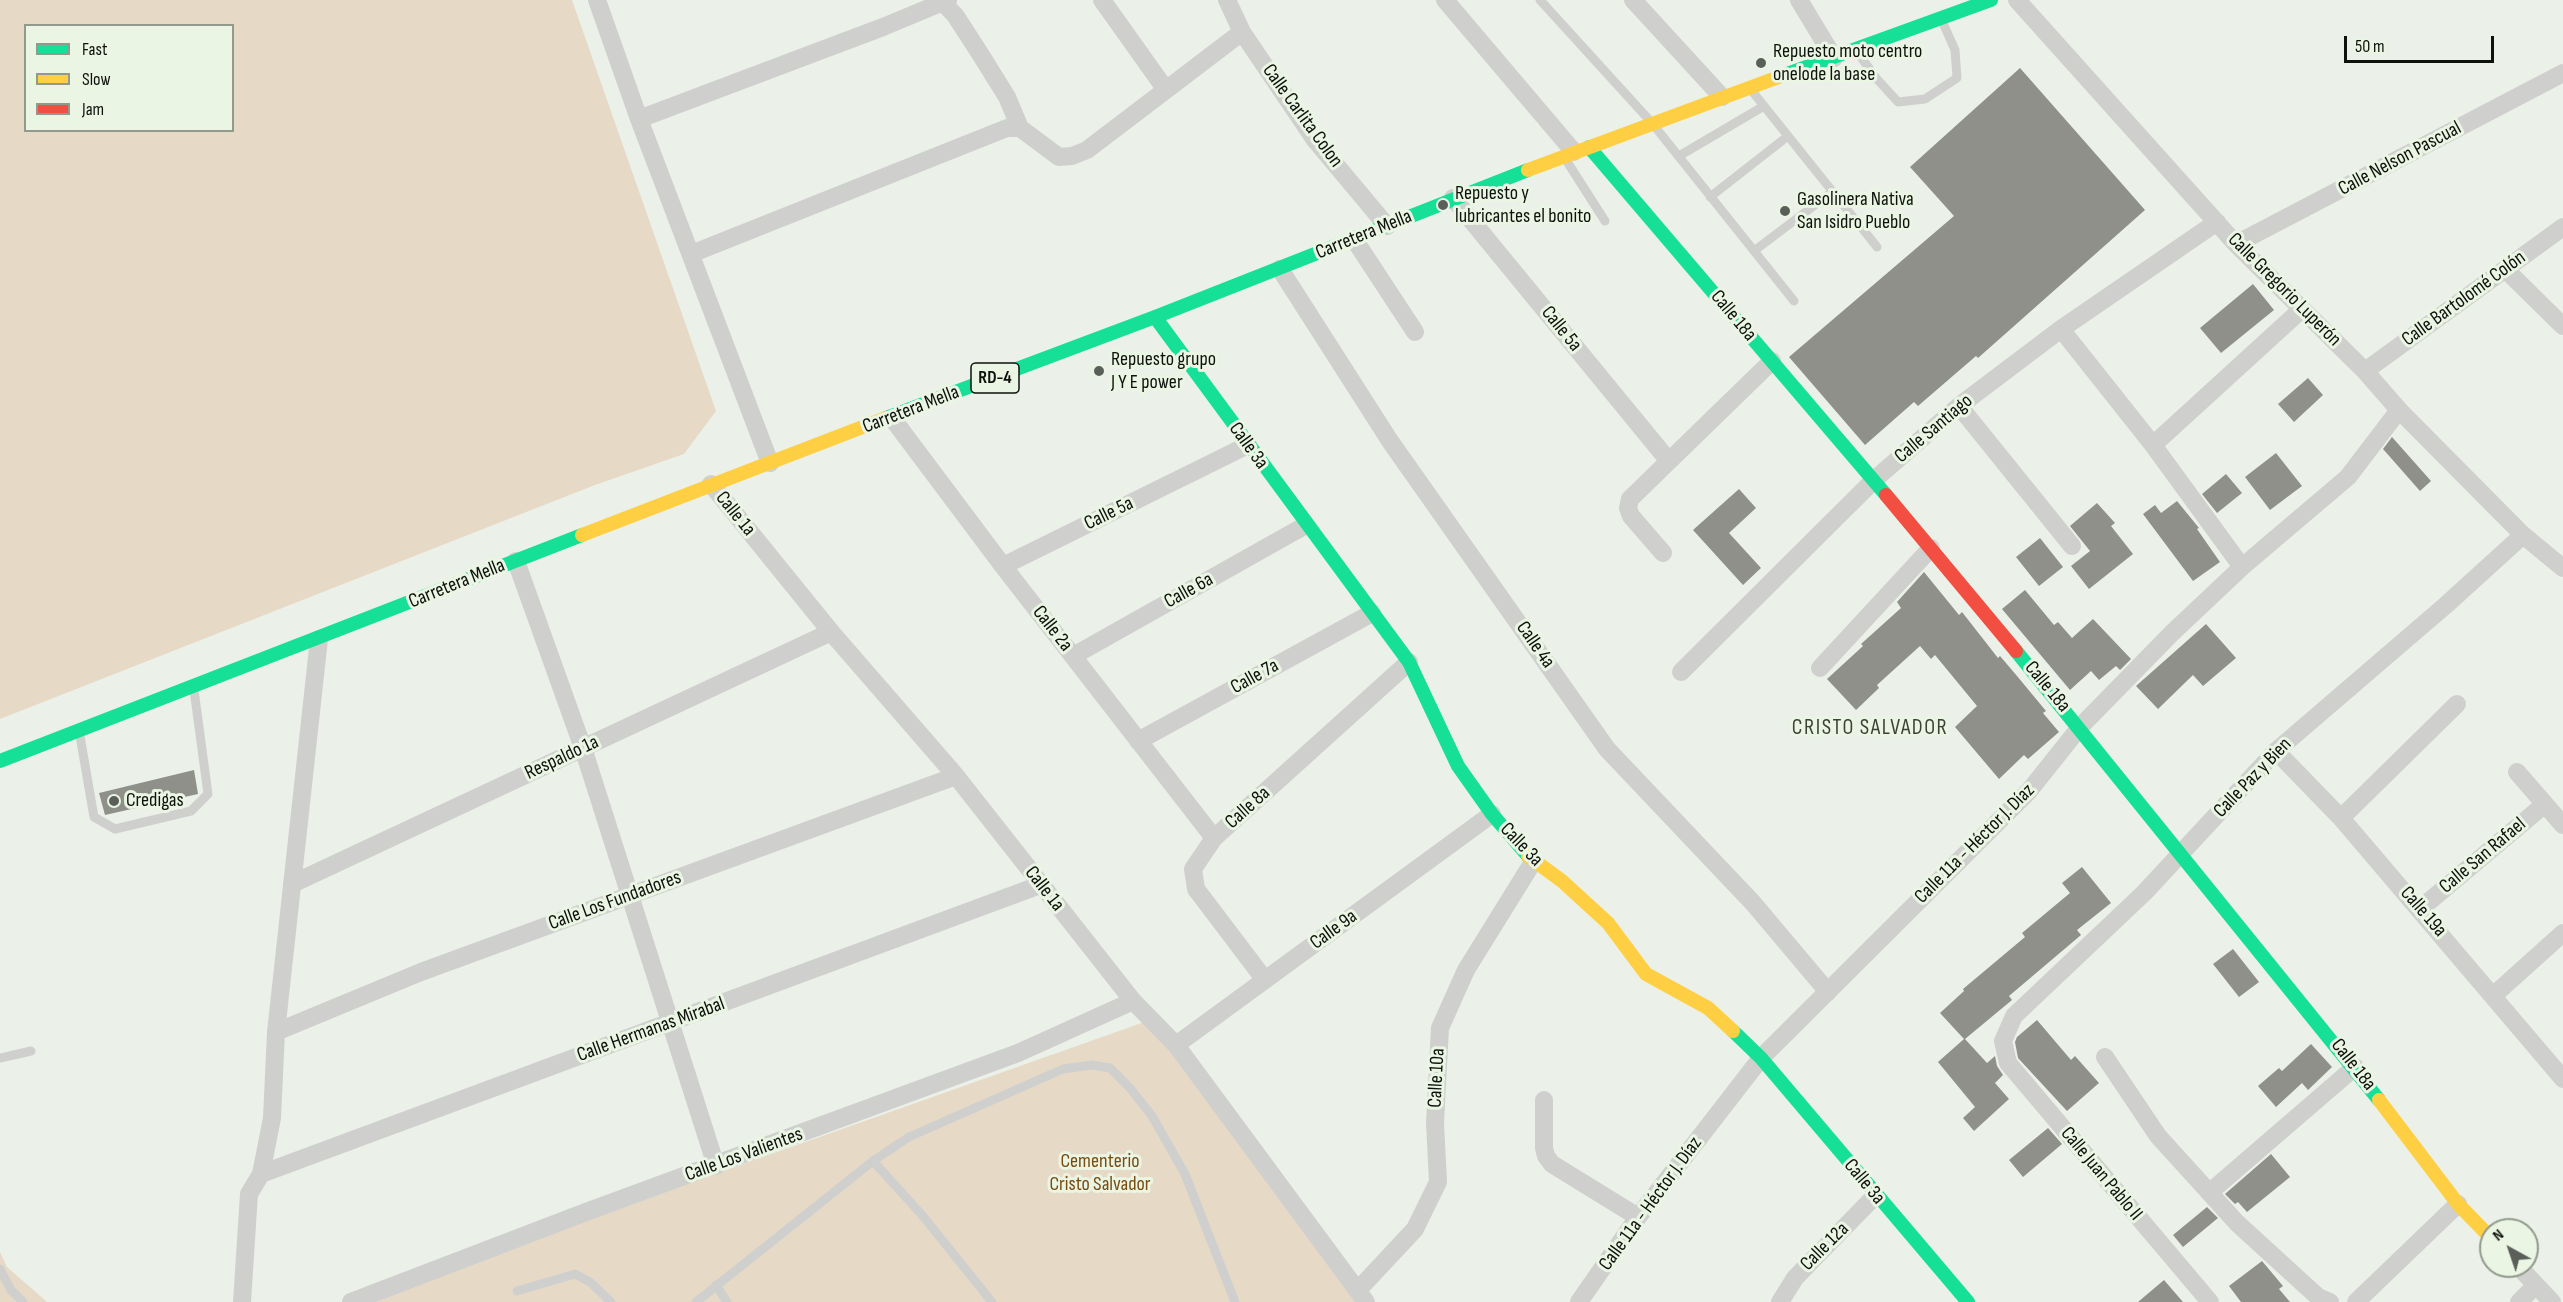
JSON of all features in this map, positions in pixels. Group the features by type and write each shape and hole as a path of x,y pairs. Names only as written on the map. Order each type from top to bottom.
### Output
{"street":[{"path":"597,0 639,118 770,463"},
{"path":"1102,0 1166,90"},
{"name":"Calle Carlita Colon","path":"1227,0 1242,32 1315,140 1387,226"},
{"path":"1445,0 1576,152"},
{"path":"1633,0 1722,97"},
{"path":"1799,0 1834,58"},
{"name":"Carretera Mella","path":"0,761 319,639 711,484 1155,318 1453,198 1749,87 1857,51 1991,0"},
{"name":"Calle Gregorio Luperón","path":"2017,0 2236,244 2365,371 2399,410 2523,535 2563,568"},
{"path":"639,118 945,2 1007,97 1020,128 1059,157 1072,156 1087,150 1242,32"},
{"name":"Calle Nelson Pascual","path":"2236,244 2563,73"},
{"path":"691,254 993,132 1007,128 1020,128"},
{"name":"Calle 18a","path":"1576,152 1772,361 1874,480 2080,727 2180,855 2355,1067 2458,1204 2479,1226"},
{"name":"Calle 5a","path":"1453,198 1668,460"},
{"name":"Calle Santiago","path":"1681,672 1874,480 1959,406 2061,330 2217,222"},
{"name":"Calle Bartolomé Colón","path":"2365,371 2563,227"},
{"path":"1354,239 1415,332"},
{"name":"Calle 4a","path":"1280,268 1390,441 1607,749 1753,903 1828,992"},
{"path":"2505,269 2563,326"},
{"path":"2153,445 2302,309"},
{"name":"Calle 3a","path":"1155,318 1408,662 1458,766 1492,814 1533,862 1562,880 1608,924 1646,974 1708,1008 1761,1058 1875,1196 1968,1302"},
{"path":"2061,330 2153,445 2242,567"},
{"path":"1663,553 1631,516 1628,508 1630,499 1772,361"},
{"path":"1959,406 2072,546"},
{"name":"Calle 11a - Héctor J. Díaz","path":"1579,1302 1638,1217 1761,1058 2029,791 2080,727 2172,633 2242,567 2348,477 2399,410"},
{"name":"Calle 2a","path":"892,418 1003,566 1214,838"},
{"name":"Calle 5a","path":"1003,566 1248,446"},
{"name":"Calle 1a","path":"711,484 831,632 956,776 1133,1001 1176,1045 1362,1296"},
{"name":"Calle 6a","path":"1073,656 1306,525"},
{"name":"Calle Paz y Bien","path":"2003,1041 2014,1016 2144,893 2276,751 2446,605 2523,535"},
{"path":"1820,668 1931,548"},
{"path":"516,561 583,748 716,1166"},
{"name":"Calle 7a","path":"1138,741 1372,613"},
{"name":"Respaldo 1a","path":"292,884 831,632"},
{"path":"242,1302 249,1194 261,1174 272,1118 276,1032 319,639"},
{"name":"Calle 8a","path":"1265,980 1196,889 1193,869 1214,838 1408,662"},
{"path":"2341,818 2457,704"},
{"name":"Calle 19a","path":"2276,751 2341,818 2494,995 2563,1079"},
{"path":"2517,772 2556,812"},
{"name":"Calle Los Fundadores","path":"276,1032 422,972 956,776"},
{"name":"Calle San Rafael","path":"2420,909 2556,812"},
{"name":"Calle 9a","path":"1176,1045 1492,814"},
{"name":"Calle 10a","path":"1362,1296 1415,1229 1438,1182 1435,1123 1440,1028 1466,970 1533,862"},
{"name":"Calle Hermanas Mirabal","path":"261,1174 1040,885"},
{"path":"2494,995 2563,933"},
{"name":"Calle Los Valientes","path":"351,1302 586,1212 1018,1053 1133,1001"},
{"name":"Calle Juan Pablo II","path":"2003,1041 2008,1063 2210,1302"},
{"path":"2105,1058 2158,1136 2237,1223 2310,1289 2330,1302"},
{"path":"2210,1192 2355,1067"},
{"path":"1544,1100 1544,1148 1552,1164 1638,1217"},
{"name":"Calle 12a","path":"1780,1302 1795,1278 1875,1196"},
{"path":"2356,1302 2458,1204"},
{"path":"2529,1278 2552,1302"},
{"path":"2519,1302 2536,1285"}],"lane":[{"path":"1540,0 1652,123 1794,301"},
{"path":"1857,51 1876,78 1898,102 1926,99 1957,78 1954,50 1941,19"},
{"path":"1749,87 1877,247"},
{"path":"1679,156 1764,106"},
{"path":"1710,197 1788,136"},
{"path":"1576,152 1605,221"},
{"path":"1754,251 1832,192"},
{"path":"79,730 94,817 115,829 191,811 208,794 193,687"},
{"path":"0,1058 31,1051"},
{"path":"696,1302 873,1161 909,1137 1063,1069 1092,1065 1110,1068 1130,1088 1152,1116 1185,1174 1235,1302"},
{"path":"873,1161 922,1215 992,1302"},
{"path":"0,1269 11,1290 23,1302"},
{"path":"517,1291 575,1274 590,1282 611,1302"},
{"path":"716,1285 726,1302"}],"green space":[{"path":"0,0 572,0 716,411 684,454 595,485 0,719"},
{"name":"Cementerio Cristo Salvador","path":"1150,1020 1364,1302 353,1302"},
{"path":"0,1252 7,1267 47,1302 0,1302"}],"building":[{"path":"2020,68 2145,210 1978,358 1976,356 1918,406 1914,402 1865,445 1789,357 1954,216 1910,167"},
{"path":"2253,284 2274,310 2221,353 2200,328"},
{"path":"2308,378 2323,395 2294,422 2278,404"},
{"path":"2392,437 2431,481 2420,491 2383,449"},
{"path":"2276,453 2302,486 2270,510 2245,477"},
{"path":"2226,474 2242,493 2217,513 2202,494"},
{"path":"1739,489 1756,508 1729,533 1761,568 1743,585 1693,530"},
{"path":"2177,501 2199,528 2197,529 2220,562 2193,581 2143,514 2155,505 2161,513"},
{"path":"2097,503 2115,523 2111,526 2133,554 2089,589 2071,566 2090,551 2070,526"},
{"path":"2040,538 2063,567 2039,586 2016,557"},
{"path":"1924,572 1959,615 1962,612 1998,658 2000,656 2017,676 2046,711 2043,713 2059,732 2028,759 2024,755 1999,779 1955,727 1977,706 1935,655 1931,659 1920,646 1877,685 1879,688 1856,710 1827,679 1901,608 1897,602"},
{"path":"2025,590 2054,625 2058,622 2072,638 2093,619 2131,659 2120,670 2116,666 2099,680 2091,671 2070,690 2002,609"},
{"path":"2206,624 2236,658 2203,686 2193,675 2158,709 2136,686"},
{"path":"194,770 198,794 105,815 99,793"},
{"path":"2082,867 2111,903 2077,930 2081,935 2009,996 2012,1000 1965,1039 1987,1063 1995,1056 1997,1066 2003,1075 1995,1083 2009,1099 1974,1131 1963,1118 1975,1107 1938,1062 1964,1039 1940,1013 1964,991 1963,989 2025,937 2022,933 2070,893 2062,883"},
{"path":"2233,949 2259,982 2239,997 2213,964"},
{"path":"2037,1020 2071,1060 2075,1056 2099,1083 2067,1111 2018,1058 2015,1042 2017,1037"},
{"path":"2311,1044 2332,1067 2308,1090 2302,1083 2276,1107 2258,1086 2279,1068 2282,1071"},
{"path":"2048,1128 2062,1144 2023,1177 2009,1160"},
{"path":"2271,1154 2290,1177 2247,1212 2238,1202 2235,1204 2225,1194"},
{"path":"2207,1207 2218,1218 2183,1247 2173,1235"},
{"path":"2262,1261 2283,1286 2279,1289 2290,1302 2241,1302 2229,1286"},
{"path":"2164,1280 2183,1302 2138,1302"}],"traffic: fast":[{"path":"1784,75 1991,0"},
{"path":"1589,147 1886,495"},
{"path":"886,418 1155,317 1528,170"},
{"path":"1155,317 1409,662 1458,766 1492,814 1528,856"},
{"path":"0,761 582,535"},
{"path":"2016,651 2379,1100"},
{"path":"1733,1031 1761,1058 1968,1302"}],"traffic: slow":[{"path":"1528,170 1784,75"},
{"path":"582,535 886,418"},
{"path":"1528,856 1562,881 1608,923 1646,974 1708,1008 1733,1031"},
{"path":"2379,1100 2458,1204 2479,1226"}],"traffic: jam":[{"path":"1886,495 2016,651"}],"place":[{"name":"Repuesto moto centro onelode la base","path":"1761,63"},
{"name":"Repuesto y lubricantes el bonito","path":"1443,205"},
{"name":"Gasolinera Nativa San Isidro Pueblo","path":"1785,211"},
{"name":"Repuesto grupo J Y E power","path":"1099,371"},
{"name":"Credigas","path":"114,801"}],"district":[{"name":"CRISTO SALVADOR","path":"1870,728"}]}
